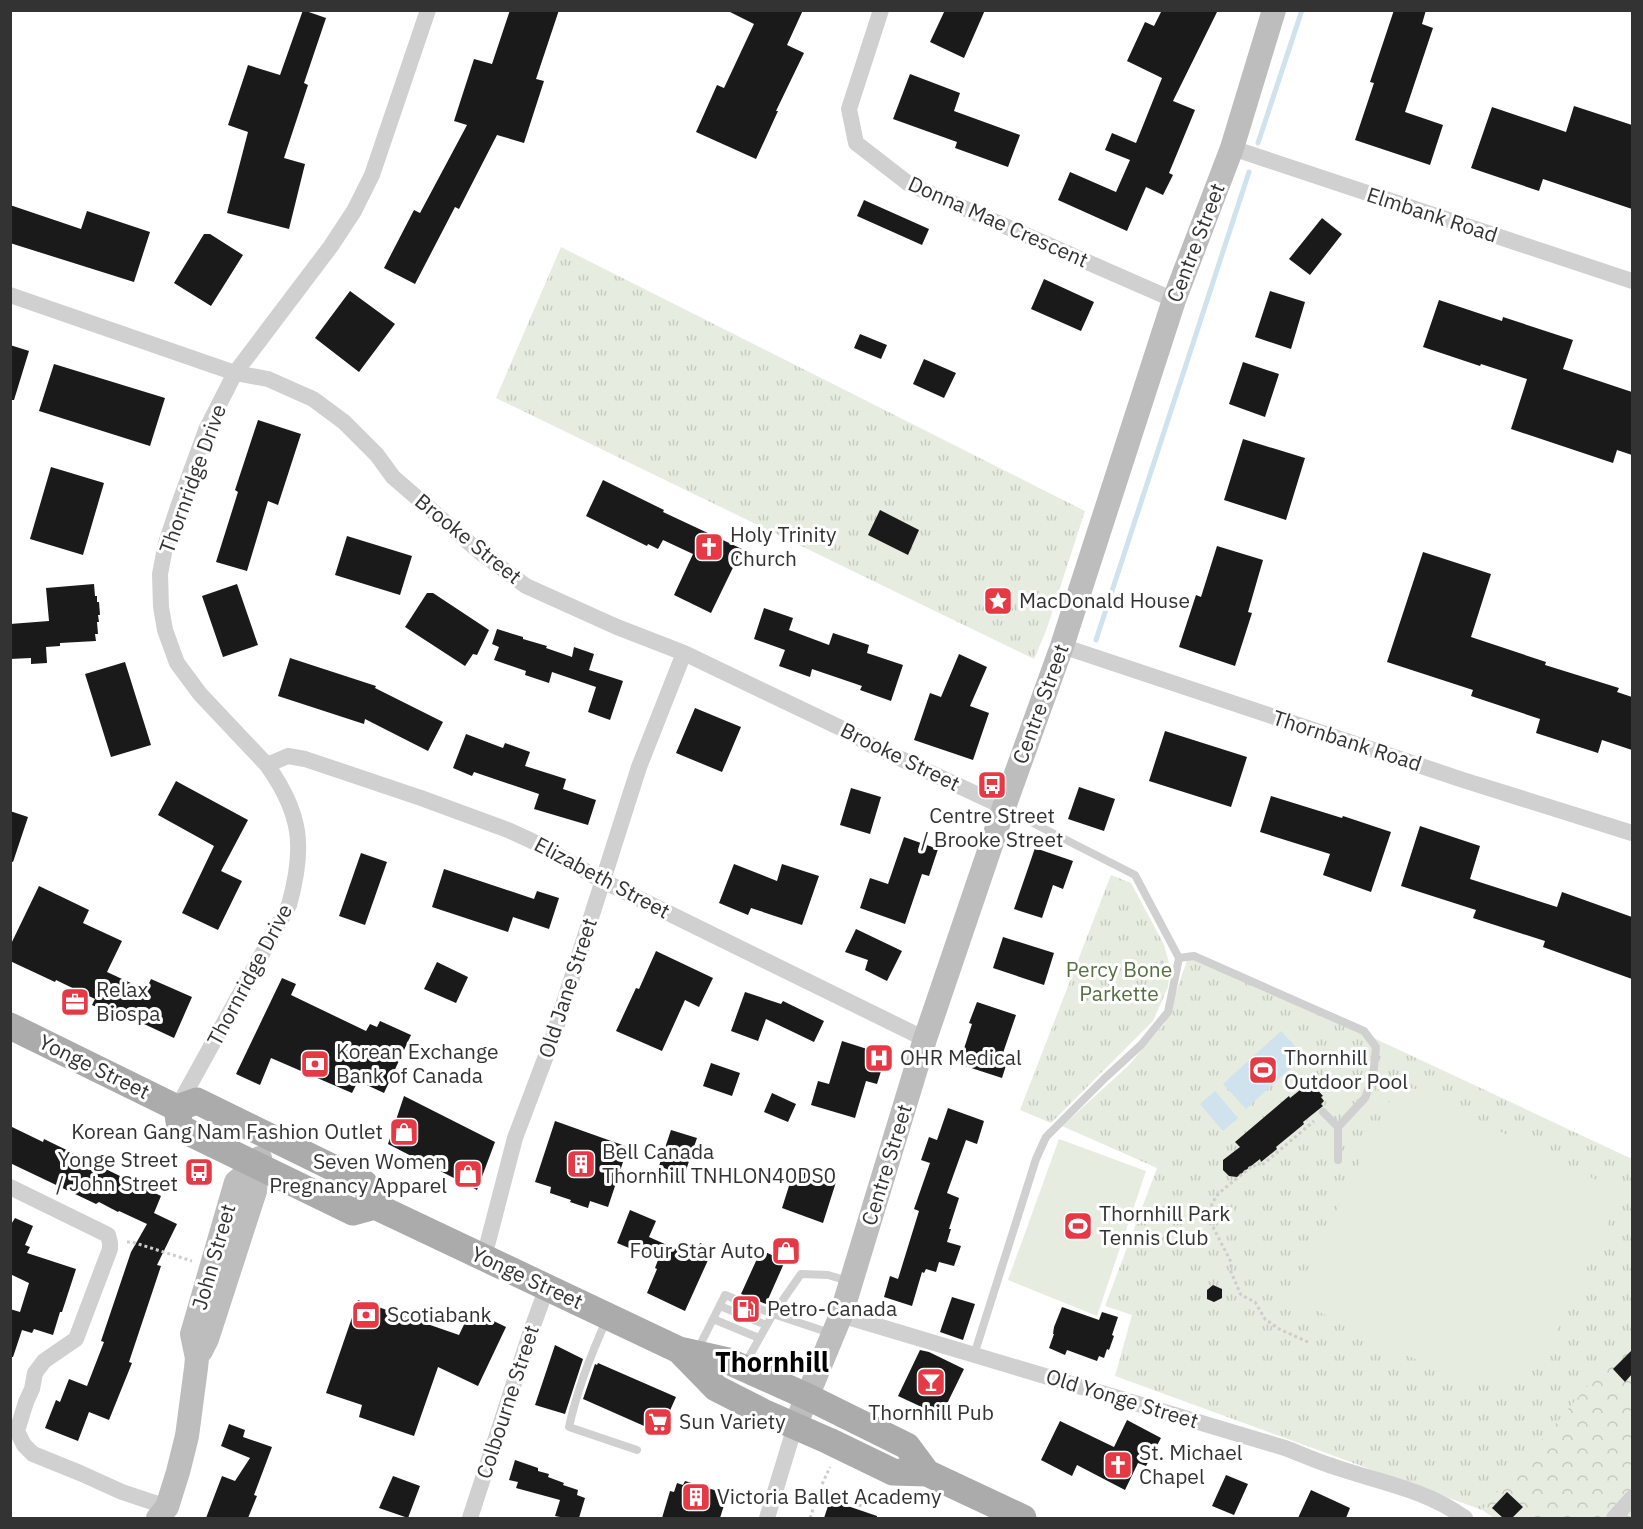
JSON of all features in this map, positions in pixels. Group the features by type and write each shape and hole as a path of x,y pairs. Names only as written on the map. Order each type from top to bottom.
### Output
{"main road":[{"name":"Centre Street","path":"795,1426 837,1324 925,1039 1062,646 1174,300 1232,148 1274,10"},
{"name":"Yonge Street","path":"10,1026 177,1108"},
{"path":"197,1101 268,1135 364,1183 375,1206 352,1212 180,1128 177,1108 197,1101"},
{"name":"John Street","path":"164,1515 187,1436 196,1376 192,1334 236,1182 257,1165 268,1135"},
{"name":"Yonge Street","path":"375,1206 687,1352 728,1361 808,1397 906,1446 927,1473"},
{"name":"Yonge Street","path":"687,1352 716,1388 893,1472 927,1473 1023,1518"}],"street":[{"name":"Thornridge Drive","path":"177,1108 289,905 296,882 300,846 294,813 282,786 267,765 200,694 177,663 165,630 161,607 160,574 170,533 206,430 235,372 331,246 354,211 372,175 428,10"},
{"name":"Donna Mae Crescent","path":"881,10 849,109 856,143 909,184 1174,300"},
{"name":"Elmbank Road","path":"1232,148 1632,281"},
{"name":"Brooke Street","path":"10,295 235,372 268,379 313,399 344,422 377,455 393,477 481,553 526,586 617,627 684,653 1004,807"},
{"name":"Thornbank Road","path":"1062,646 1463,780 1632,833"},
{"name":"Old Jane Street","path":"484,1257 515,1138 552,1040 639,767 684,653"},
{"name":"Elizabeth Street","path":"267,765 288,756 305,759 359,776 507,830 532,841 603,881 925,1039"},
{"path":"10,1187 108,1235 110,1243 110,1250 76,1339 44,1361 35,1373 32,1389 14,1430 33,1454 122,1492 164,1515"},
{"name":"Colbourne Street","path":"470,1518 547,1287"},
{"name":"Old Yonge Street","path":"837,1324 974,1355 1285,1448 1332,1466 1415,1492 1465,1518"},
{"path":"767,1518 795,1426"},
{"path":"1614,1518 1632,1498"}],"lane":[{"path":"974,1355 1036,1159 1046,1137 1141,1045 1168,1012 1179,958 1135,875 1004,807"},
{"path":"1179,958 1194,956 1364,1031 1376,1047 1373,1077 1365,1098 1338,1127 1338,1160"},
{"path":"1323,1112 1338,1127"},
{"path":"743,1368 772,1314 801,1274 828,1275 851,1281"},
{"path":"687,1352 713,1319 725,1295 772,1314 837,1324"},
{"path":"720,1306 766,1325"},
{"path":"608,1316 593,1351 568,1427 637,1450"},
{"path":"713,1319 759,1338"}],"path":[{"path":"1126,973 1179,958"},
{"path":"1308,1342 1279,1329 1265,1318 1255,1302 1241,1295 1231,1272 1231,1262 1210,1218 1212,1203 1219,1193 1252,1166 1258,1163 1261,1166 1323,1112"},
{"path":"110,1243 132,1242 195,1262"},
{"path":"810,1518 830,1467"},
{"path":"819,1491 862,1506"}],"green space":[{"path":"561,247 1085,511 1046,631 1034,659 496,398"},
{"name":"Percy Bone Parkette","path":"1111,875 1131,883 1164,945 1170,966 1168,987 1153,1021 1051,1123 1020,1110"},
{"path":"1190,952 1632,1159 1632,1334 1482,1510 1115,1376 1132,1315 1105,1306 1157,1168 1062,1126 1127,1067 1165,1023"},
{"path":"1397,1086 1416,1089 1622,1193 1545,1357 1514,1379 1483,1385 1452,1377 1293,1299"},
{"name":"Thornhill Park Tennis Club","path":"1059,1139 1146,1171 1097,1316 1008,1280"},
{"path":"1632,1251 1632,1518 1494,1518 1482,1510 1570,1393"}],"water":[{"name":"Thornhill Outdoor Pool","path":"1281,1031 1304,1056 1246,1109 1223,1084"},
{"path":"1215,1091 1238,1118 1223,1131 1200,1104"}],"building":[{"path":"303,10 326,18 304,83 308,85 284,158 305,164 289,229 227,213 248,132 228,125 248,65 280,75"},
{"path":"510,10 559,10 536,79 544,81 524,143 497,135 459,209 455,207 415,284 384,268 414,210 420,213 467,125 454,121 474,59 492,64"},
{"path":"726,10 803,10 787,45 804,53 756,159 696,132 717,85 724,88 754,24"},
{"path":"945,10 985,10 964,58 930,42"},
{"path":"1162,10 1218,10 1173,101 1195,110 1169,173 1173,175 1163,195 1146,187 1127,231 1058,200 1070,172 1116,192 1130,160 1105,150 1112,133 1136,143 1162,78 1127,61 1145,22 1154,26"},
{"path":"1394,10 1426,10 1422,24 1433,28 1405,112 1443,125 1430,165 1355,140 1374,83 1370,82"},
{"path":"910,74 960,93 954,111 1020,135 1008,167 955,148 957,142 893,119"},
{"path":"1574,106 1632,125 1632,209 1543,179 1539,191 1471,168 1492,107 1566,132"},
{"path":"864,200 929,229 922,245 857,216"},
{"path":"10,205 81,229 87,211 150,232 134,282 10,243"},
{"path":"1322,218 1342,234 1310,275 1289,259"},
{"path":"204,234 210,234 243,255 211,306 174,283"},
{"path":"1044,279 1094,302 1081,331 1031,309"},
{"path":"350,291 395,324 359,372 315,338"},
{"path":"1270,291 1305,302 1291,349 1255,337"},
{"path":"1439,300 1502,321 1503,317 1573,340 1563,369 1632,392 1632,455 1617,450 1613,463 1511,429 1527,379 1423,347"},
{"path":"860,334 887,345 881,359 854,348"},
{"path":"10,345 29,351 14,400 10,400"},
{"path":"924,359 956,373 944,398 913,384"},
{"path":"1243,362 1279,374 1265,417 1229,404"},
{"path":"54,364 165,398 150,446 39,411"},
{"path":"258,420 301,434 278,505 268,501 247,571 216,562 238,492 235,490"},
{"path":"1243,439 1305,458 1286,520 1224,500"},
{"path":"51,467 104,483 83,555 30,539"},
{"name":"Holy Trinity Church","path":"603,480 664,510 663,512 742,549 711,613 674,595 693,554 663,540 658,549 648,544 647,546 586,516"},
{"path":"880,510 919,530 908,555 868,535"},
{"path":"347,536 412,556 400,595 335,575"},
{"path":"1217,546 1263,560 1248,612 1252,613 1235,666 1179,647 1196,595 1201,597"},
{"path":"1423,552 1491,574 1471,637 1546,662 1545,665 1619,688 1617,692 1632,697 1632,750 1602,740 1598,753 1536,733 1540,719 1471,696 1473,690 1387,662"},
{"path":"94,584 100,615 98,615 99,622 97,622 98,634 95,634 96,641 60,643 60,646 46,647 47,663 31,664 31,658 10,659 10,624 49,621 46,588"},
{"path":"237,584 258,645 223,657 202,596"},
{"path":"427,593 433,593 489,630 477,655 473,654 465,666 405,627"},
{"path":"764,608 793,618 789,630 829,645 833,633 869,645 867,653 903,665 891,701 860,690 862,686 812,669 810,677 779,666 785,650 754,639"},
{"path":"497,629 572,657 574,647 594,654 589,670 623,681 610,720 588,712 596,687 552,672 549,683 525,675 526,671 494,660 499,647 492,644"},
{"path":"959,654 987,667 970,706 989,713 973,760 914,740 930,693 941,697"},
{"path":"290,658 376,686 375,688 443,722 428,751 365,719 364,724 278,696"},
{"path":"125,662 151,745 111,757 85,674"},
{"path":"695,708 741,727 722,772 676,753"},
{"path":"1165,731 1247,757 1231,807 1149,781"},
{"path":"466,734 503,748 505,743 530,752 525,766 566,779 563,789 596,800 588,825 534,809 539,794 474,772 472,776 453,768"},
{"path":"176,781 248,820 221,871 242,881 218,930 182,913 214,846 158,815"},
{"path":"1079,787 1115,799 1104,831 1068,819"},
{"path":"851,788 881,797 870,834 840,825"},
{"path":"1271,796 1391,832 1371,892 1323,875 1330,854 1260,832"},
{"path":"10,811 28,817 13,862 10,861"},
{"path":"1420,826 1480,846 1470,879 1557,907 1562,892 1632,917 1632,979 1543,947 1545,941 1473,918 1476,910 1401,886"},
{"path":"904,837 938,849 929,876 922,874 905,924 860,908 870,878 888,884"},
{"path":"1035,848 1073,861 1063,889 1053,885 1042,918 1014,909"},
{"path":"361,853 387,862 365,925 339,916"},
{"path":"734,864 777,881 782,864 819,876 802,925 751,908 748,915 719,903"},
{"path":"444,869 534,899 537,891 559,898 549,929 513,917 508,932 432,907"},
{"path":"39,886 89,910 83,923 122,941 107,972 146,990 151,979 192,997 174,1038 129,1017 127,1021 92,1005 95,999 10,961 10,946"},
{"path":"856,929 902,951 887,981 865,970 868,960 845,952"},
{"path":"1003,937 1054,953 1044,985 993,968"},
{"path":"656,951 713,978 699,1007 685,1000 662,1051 616,1031"},
{"path":"437,962 468,977 456,1003 424,989"},
{"path":"282,978 296,984 291,995 366,1031 370,1024 377,1027 380,1021 411,1035 384,1093 358,1081 352,1093 271,1058 260,1085 236,1074"},
{"path":"745,992 781,1004 783,1001 824,1021 814,1042 766,1019 758,1041 731,1031"},
{"path":"977,1002 1016,1015 1003,1053 1009,1056 1002,1078 959,1064 972,1024 969,1023"},
{"path":"842,1041 886,1055 877,1084 866,1081 855,1118 811,1105 818,1081 829,1084"},
{"path":"711,1063 740,1073 732,1096 703,1086"},
{"path":"1310,1084 1323,1096 1321,1097 1324,1101 1321,1104 1323,1106 1261,1162 1260,1159 1237,1177 1229,1176 1223,1170 1223,1160 1240,1147 1235,1142 1289,1096 1290,1098"},
{"path":"772,1093 796,1104 788,1122 764,1112"},
{"path":"404,1096 495,1142 477,1190 388,1144"},
{"path":"948,1108 984,1121 977,1144 966,1140 947,1193 959,1198 947,1242 961,1246 954,1266 939,1262 936,1272 926,1269 924,1273 922,1272 912,1306 884,1297 890,1276 898,1279 919,1211 914,1209 930,1163 921,1160 929,1137 937,1140"},
{"name":"Bell Canada Thornhill TNHLON40DS0","path":"555,1121 628,1147 608,1207 590,1201 588,1208 570,1202 571,1200 550,1193 551,1187 535,1182"},
{"path":"10,1126 43,1142 44,1139 161,1196 154,1213 177,1224 157,1265 161,1266 129,1362 132,1363 109,1420 89,1412 78,1441 45,1428 56,1400 60,1402 69,1379 87,1386 104,1342 101,1341 131,1252 147,1224 99,1202 96,1204 10,1163"},
{"path":"671,1130 697,1138 684,1176 659,1166"},
{"path":"795,1167 836,1182 823,1223 782,1208"},
{"path":"630,1210 656,1221 649,1237 694,1257 700,1243 713,1249 685,1311 647,1293 657,1269 655,1268 658,1260 617,1243"},
{"path":"15,1218 33,1226 25,1245 30,1247 27,1253 76,1269 53,1335 34,1329 32,1333 22,1330 13,1357 10,1357 10,1309 20,1312 29,1283 10,1274 10,1226"},
{"path":"761,1250 785,1261 766,1304 741,1294"},
{"path":"1213,1285 1222,1289 1222,1298 1214,1302 1207,1299 1207,1290"},
{"path":"952,1297 975,1304 963,1340 940,1332"},
{"path":"358,1300 459,1335 471,1310 506,1327 478,1386 438,1367 414,1436 359,1417 362,1405 326,1393"},
{"path":"1062,1307 1099,1320 1102,1312 1118,1317 1112,1335 1114,1336 1104,1358 1099,1356 1097,1361 1067,1350 1065,1355 1049,1348"},
{"path":"555,1345 583,1359 565,1414 535,1405"},
{"name":"Thornhill Pub","path":"920,1350 964,1369 941,1416 898,1396"},
{"path":"1632,1350 1632,1374 1625,1382 1613,1369"},
{"path":"598,1363 676,1397 660,1433 583,1399 595,1364"},
{"path":"1127,1420 1161,1438 1146,1466 1138,1463 1125,1490 1077,1465 1072,1476 1041,1460 1060,1421 1114,1447"},
{"path":"229,1424 245,1430 243,1437 272,1447 248,1518 206,1518 222,1476 235,1481 250,1458 221,1446"},
{"path":"515,1460 538,1468 538,1471 549,1474 548,1477 578,1490 577,1495 585,1498 579,1518 555,1516 560,1500 516,1488 518,1482 509,1480"},
{"path":"1226,1475 1248,1484 1234,1515 1212,1506"},
{"path":"393,1476 420,1486 408,1518 379,1508"},
{"name":"Victoria Ballet Academy","path":"685,1481 724,1493 722,1501 725,1502 720,1518 662,1518 670,1491 674,1492 677,1483 683,1485"},
{"path":"1311,1490 1350,1508 1346,1518 1298,1518"},
{"path":"1507,1492 1523,1507 1512,1518 1503,1518 1492,1508"},
{"path":"830,1500 877,1516 877,1518 824,1518"}],"waterway":[{"path":"1258,143 1302,10"},
{"path":"1096,640 1249,172"}],"place":[{"name":"Holy Trinity Church","path":"709,547"},
{"name":"MacDonald House","path":"998,601"},
{"name":"Centre Street / Brooke Street","path":"992,785"},
{"name":"Relax Biospa","path":"75,1002"},
{"name":"OHR Medical","path":"879,1058"},
{"name":"Korean Exchange Bank of Canada","path":"315,1064"},
{"name":"Thornhill Outdoor Pool","path":"1263,1070"},
{"name":"Korean Gang Nam Fashion Outlet","path":"404,1132"},
{"name":"Bell Canada Thornhill TNHLON40DS0","path":"581,1164"},
{"name":"Yonge Street / John Street","path":"199,1172"},
{"name":"Seven Women Pregnancy Apparel","path":"468,1174"},
{"name":"Thornhill Park Tennis Club","path":"1078,1226"},
{"name":"Four Star Auto","path":"786,1251"},
{"name":"Petro-Canada","path":"746,1309"},
{"name":"Scotiabank","path":"366,1315"},
{"name":"Thornhill Pub","path":"931,1382"},
{"name":"Sun Variety","path":"658,1422"},
{"name":"St. Michael Chapel","path":"1118,1465"},
{"name":"Victoria Ballet Academy","path":"696,1497"}],"district":[{"name":"Thornhill","path":"772,1363"}]}
